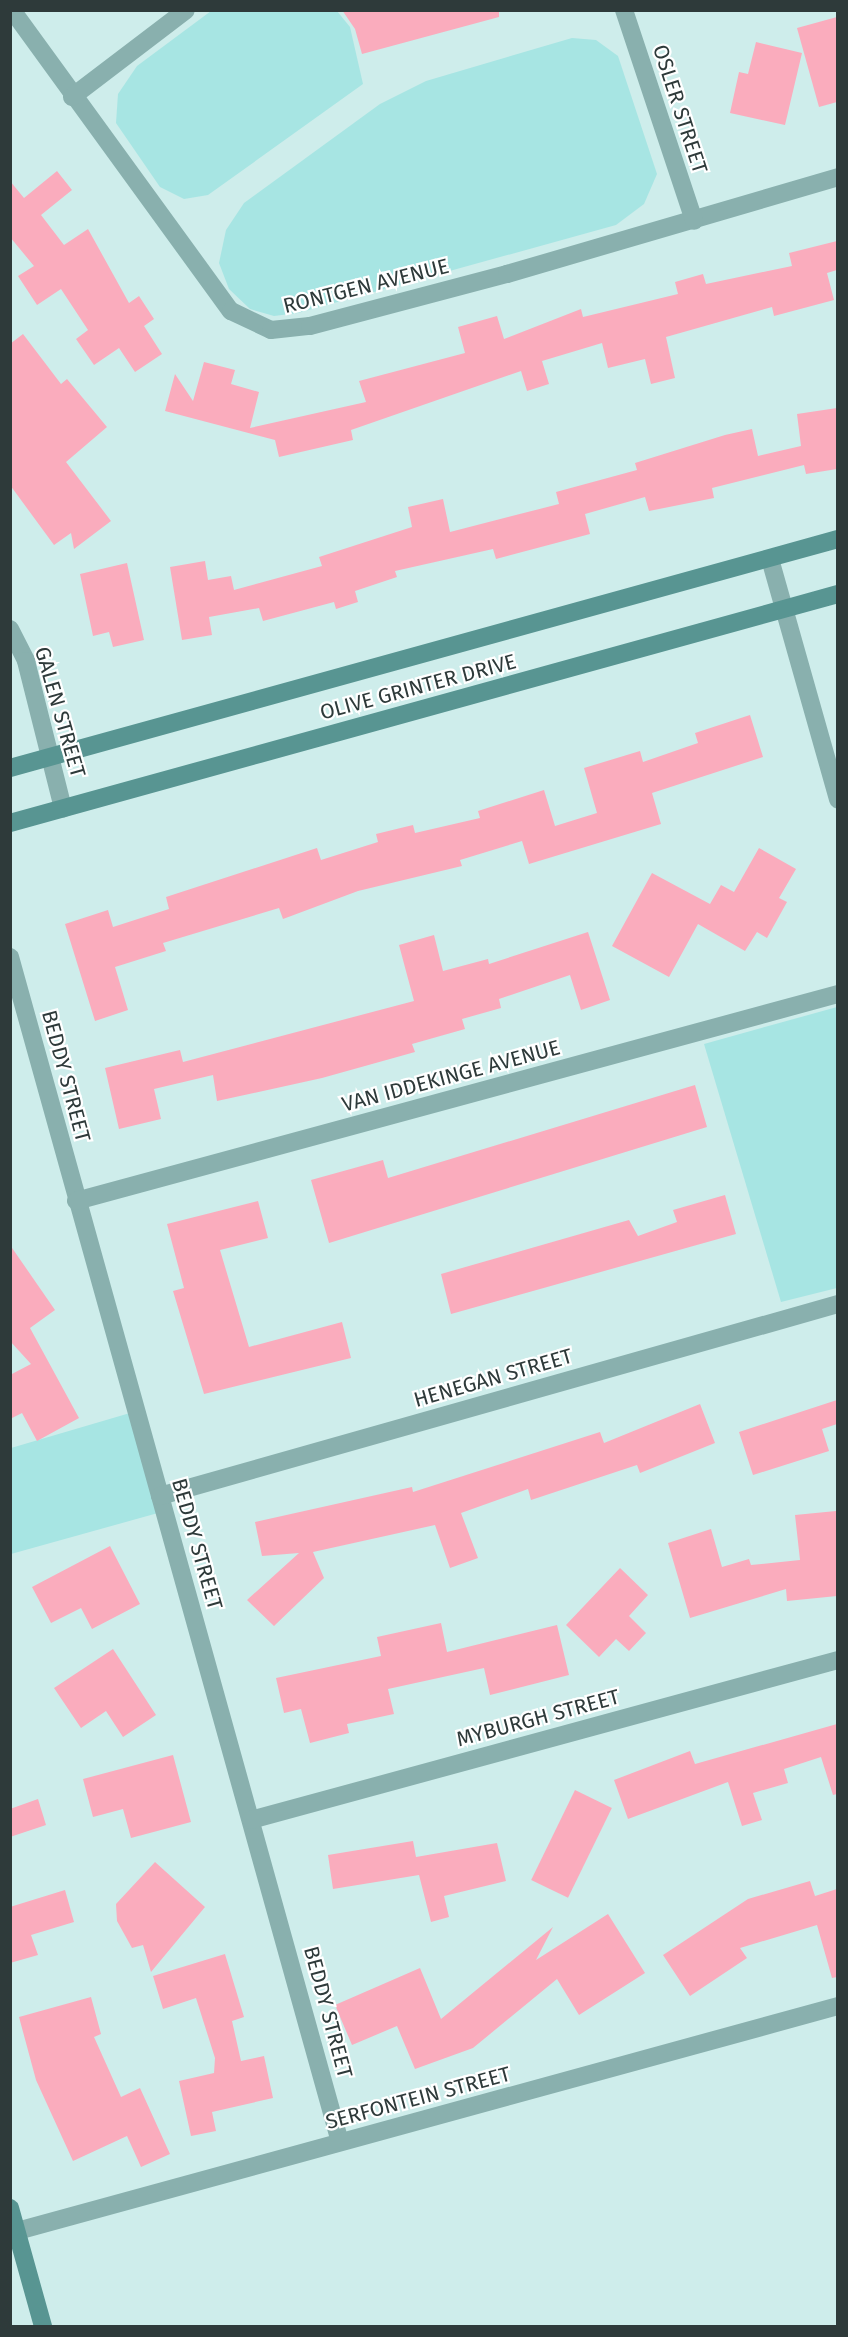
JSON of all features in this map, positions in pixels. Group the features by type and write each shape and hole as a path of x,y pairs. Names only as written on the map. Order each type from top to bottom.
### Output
{"street":[{"name":"RONTGEN AVENUE","path":"12,10 72,97 231,310 271,330 321,323 694,221 837,177"},
{"path":"72,97 186,10"},
{"name":"OSLER STREET","path":"624,10 694,221"},
{"name":"OLIVE GRINTER DRIVE","path":"10,768 837,539"},
{"path":"770,559 837,800"},
{"name":"OLIVE GRINTER DRIVE","path":"10,823 837,594"},
{"name":"GALEN STREET","path":"10,629 26,661 63,808"},
{"name":"BEDDY STREET","path":"10,957 76,1201 340,2142"},
{"name":"VAN IDDEKINGE AVENUE","path":"76,1201 837,994"},
{"name":"HENEGAN STREET","path":"160,1496 837,1304"},
{"name":"MYBURGH STREET","path":"251,1820 837,1660"},
{"name":"SERFONTEIN STREET","path":"14,2232 837,2006"},
{"path":"10,2208 14,2232 44,2326"}],"shaded area":[{"path":"211,11 337,11 350,27 363,84 208,195 184,199 160,187 116,123 118,94 137,66"},
{"path":"572,38 596,40 618,56 657,174 644,204 616,225 298,313 274,316 250,309 229,289 219,263 226,230 244,203 380,104 426,81"},
{"path":"837,1007 837,1288 781,1302 704,1044"},
{"path":"130,1413 158,1513 11,1554 11,1448"}],"building":[{"path":"342,10 499,10 499,17 362,54 355,29"},
{"path":"837,17 837,102 819,107 797,28"},
{"path":"756,42 802,53 785,125 730,113 739,72 748,74"},
{"path":"57,171 72,190 41,215 64,245 88,229 129,303 139,296 154,319 144,326 162,354 135,372 119,348 94,365 76,339 88,330 61,289 37,305 18,276 34,266 10,237 10,181 24,198"},
{"path":"837,241 837,270 827,273 834,300 774,316 772,307 666,337 675,378 651,384 645,359 608,368 602,343 542,361 549,384 527,391 521,371 351,430 353,440 279,457 275,440 165,411 175,374 193,401 204,362 235,370 231,384 259,392 250,428 366,402 359,381 465,353 458,327 497,316 504,339 581,309 583,317 678,294 675,282 703,274 706,284 792,266 789,253"},
{"path":"23,334 61,384 67,379 107,427 66,462 111,521 74,549 71,533 54,545 10,485 10,344"},
{"path":"837,408 837,469 806,474 804,465 712,488 714,498 649,511 645,497 585,514 590,534 496,559 493,549 395,571 397,577 355,591 358,602 336,609 334,602 263,621 259,608 209,617 212,635 182,640 170,567 205,561 208,580 231,576 234,590 322,566 319,557 412,527 408,507 443,499 450,532 559,504 556,492 637,470 635,463 725,435 752,429 758,456 801,446 797,414"},
{"path":"127,563 144,640 113,647 109,632 93,636 80,574"},
{"path":"750,715 763,757 652,793 661,824 529,864 522,841 460,860 462,866 358,891 283,919 279,908 163,943 166,951 115,967 128,1010 95,1021 65,924 108,910 113,927 169,909 166,897 317,848 321,860 378,842 376,834 413,825 415,833 480,818 478,811 544,790 555,826 597,813 584,768 640,751 643,762 698,743 695,733"},
{"path":"759,848 796,869 779,898 787,902 767,938 757,932 745,951 698,924 669,977 612,946 652,873 710,904 721,885 734,892"},
{"path":"588,932 610,1000 581,1010 570,975 499,999 501,1008 462,1019 465,1029 412,1044 415,1052 322,1078 217,1101 213,1075 154,1089 161,1119 119,1129 105,1068 180,1050 183,1062 414,1001 399,945 434,935 443,971 488,959 489,964"},
{"path":"695,1085 707,1127 329,1243 311,1180 383,1160 388,1178"},
{"path":"725,1195 736,1234 451,1314 441,1274 629,1220 638,1236 677,1222 673,1210"},
{"path":"258,1201 268,1238 220,1250 249,1347 342,1322 351,1358 204,1394 173,1291 184,1288 167,1224"},
{"path":"10,1245 55,1310 30,1328 79,1418 37,1441 22,1413 10,1419 10,1375 31,1364 10,1341"},
{"path":"837,1400 837,1424 822,1429 829,1451 753,1475 739,1432"},
{"path":"700,1404 715,1443 640,1473 637,1465 531,1500 528,1489 461,1513 478,1558 450,1568 435,1525 313,1552 324,1578 274,1626 247,1600 299,1553 262,1556 255,1522 412,1487 413,1492 600,1432 604,1443"},
{"path":"836,1511 837,1596 787,1601 786,1589 690,1618 668,1543 711,1529 722,1567 749,1559 751,1565 800,1560 795,1515"},
{"path":"110,1546 140,1604 92,1629 81,1608 51,1623 32,1587"},
{"path":"620,1568 648,1595 629,1616 646,1633 629,1651 616,1639 599,1657 566,1625"},
{"path":"441,1623 447,1652 557,1625 569,1675 490,1695 484,1668 388,1689 394,1714 347,1724 349,1733 310,1743 301,1709 284,1713 276,1678 381,1656 377,1637"},
{"path":"113,1649 156,1715 123,1737 106,1711 81,1728 54,1688"},
{"path":"837,1724 837,1794 833,1795 821,1757 784,1769 788,1783 753,1793 762,1820 742,1826 728,1782 628,1819 614,1780 690,1751 695,1764"},
{"path":"173,1755 191,1822 131,1838 123,1809 93,1817 83,1779"},
{"path":"575,1790 612,1808 568,1898 531,1880"},
{"path":"38,1799 46,1825 10,1837 10,1809"},
{"path":"413,1841 416,1857 497,1843 506,1881 444,1896 449,1917 431,1922 419,1875 333,1889 328,1855"},
{"path":"155,1862 205,1907 151,1972 143,1945 132,1948 117,1921 116,1904"},
{"path":"810,1881 815,1896 837,1889 837,1977 832,1978 817,1925 740,1948 747,1958 690,1996 663,1955 748,1899"},
{"path":"65,1890 74,1922 31,1935 38,1955 10,1963 10,1907"},
{"path":"608,1914 645,1973 579,2015 557,1979 473,2048 415,2069 397,2026 352,2045 335,2005 420,1968 441,2019 553,1927 536,1960"},
{"path":"225,1954 244,2017 232,2021 241,2061 264,2056 273,2098 212,2112 216,2131 191,2136 179,2081 214,2073 215,2058 196,1998 163,2009 153,1976"},
{"path":"91,1997 101,2034 94,2037 121,2097 140,2088 170,2154 141,2167 127,2136 73,2161 36,2080 19,2017"}]}
